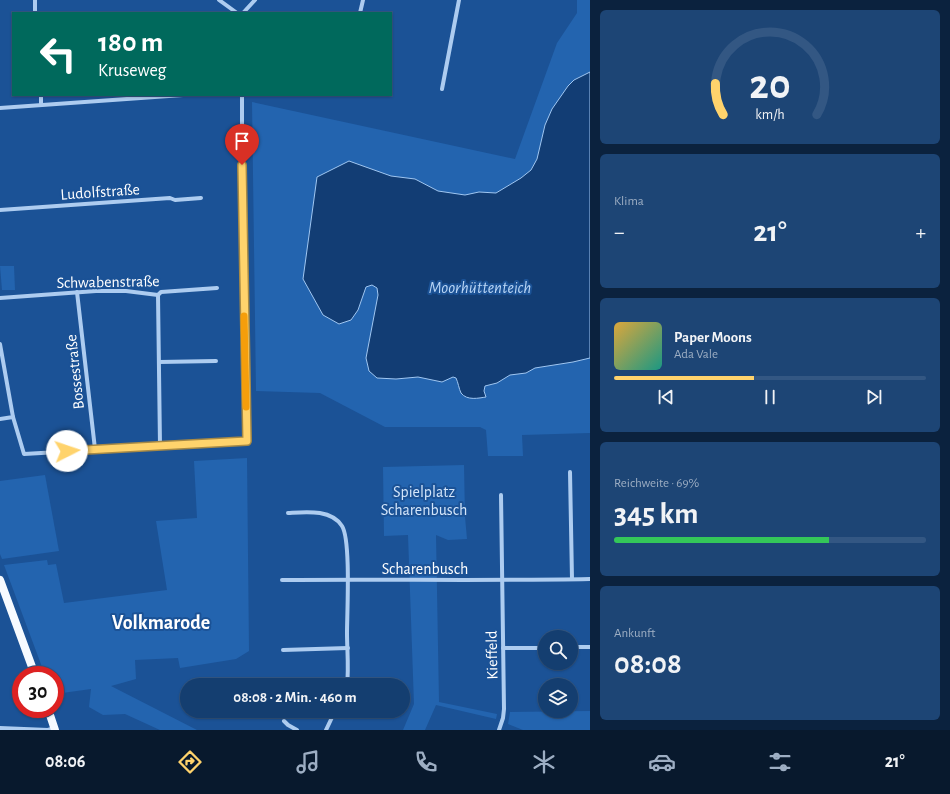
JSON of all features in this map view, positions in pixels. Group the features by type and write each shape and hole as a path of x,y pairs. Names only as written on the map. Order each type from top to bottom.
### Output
{"main road":[{"path":"0,580 32,666"},
{"path":"51,718 55,729"}],"street":[{"path":"34,0 35,12"},
{"path":"219,0 236,12"},
{"path":"244,12 255,0"},
{"path":"360,12 363,0"},
{"path":"442,89 459,0"},
{"path":"41,96 41,105"},
{"path":"0,108 169,96"},
{"path":"0,344 13,417 24,454 247,441 242,201 242,96"},
{"name":"Ludolfstraße","path":"0,210 170,198 175,200 201,198"},
{"name":"Schwabenstraße","path":"0,298 96,291 126,291 158,295 161,292 217,288"},
{"name":"Bossestraße","path":"77,292 95,449"},
{"path":"158,295 160,446"},
{"path":"159,362 216,361"},
{"path":"0,419 13,417"},
{"path":"570,472 572,579"},
{"path":"501,495 502,579"},
{"path":"288,512 315,512 322,514 337,521 342,526 345,533 347,543 347,678"},
{"name":"Kieffeld","path":"499,730 504,709 502,579"},
{"name":"Scharenbusch","path":"282,580 590,579"},
{"path":"578,648 590,647"},
{"path":"283,650 348,648"},
{"path":"503,648 538,648"},
{"path":"326,730 332,718"},
{"path":"284,721 297,730"},
{"path":"0,728 55,729"}],"green space":[{"path":"577,0 590,0 590,72 574,80 568,86 545,125 537,159 531,170 521,178 496,193 479,192 465,195 438,191 415,179 391,176 348,161 351,320 358,310 366,287 372,285 377,288 396,379 418,377 442,382 452,377 456,378 462,393 484,391 485,386 497,383 510,375 526,373 535,368 590,358 590,433 522,435 523,456 488,456 486,430 480,427 385,427 320,393 256,391 252,102 515,159 557,43 577,13"},
{"path":"0,266 14,266 15,290 2,290"},
{"path":"247,458 249,651 236,659 180,668 178,658 135,660 136,679 111,686 197,730 160,730 125,714 103,715 89,707 91,689 64,693 64,666 42,666 4,565 47,560 48,565 56,564 64,603 167,590 156,521 197,518 194,461"},
{"name":"Spielplatz Scharenbusch","path":"464,465 467,539 448,540 436,535 439,702 497,714 496,719 436,705 425,730 403,730 408,718 410,718 410,713 414,704 408,535 384,536 383,467"},
{"path":"45,475 59,551 2,559 0,554 0,481"},
{"path":"578,711 590,711 590,730 523,730 508,724 510,712 538,712 538,718 578,718"}],"water":[{"name":"Moorhüttenteich","path":"590,72 590,358 535,368 526,373 510,375 497,383 485,386 484,391 486,397 477,398 464,396 460,391 456,378 453,377 442,382 418,377 396,379 377,378 369,371 366,358 378,295 377,288 372,285 366,287 358,310 351,320 339,324 323,315 303,279 317,177 349,161 391,176 415,179 438,191 465,195 479,192 496,193 531,170 537,159 545,125 552,109 574,80"}],"slow traffic":[{"path":"244,316 246,407"}],"district":[{"name":"Volkmarode","path":"161,622"}],"route":[{"path":"67,451 247,441 242,165"}]}
